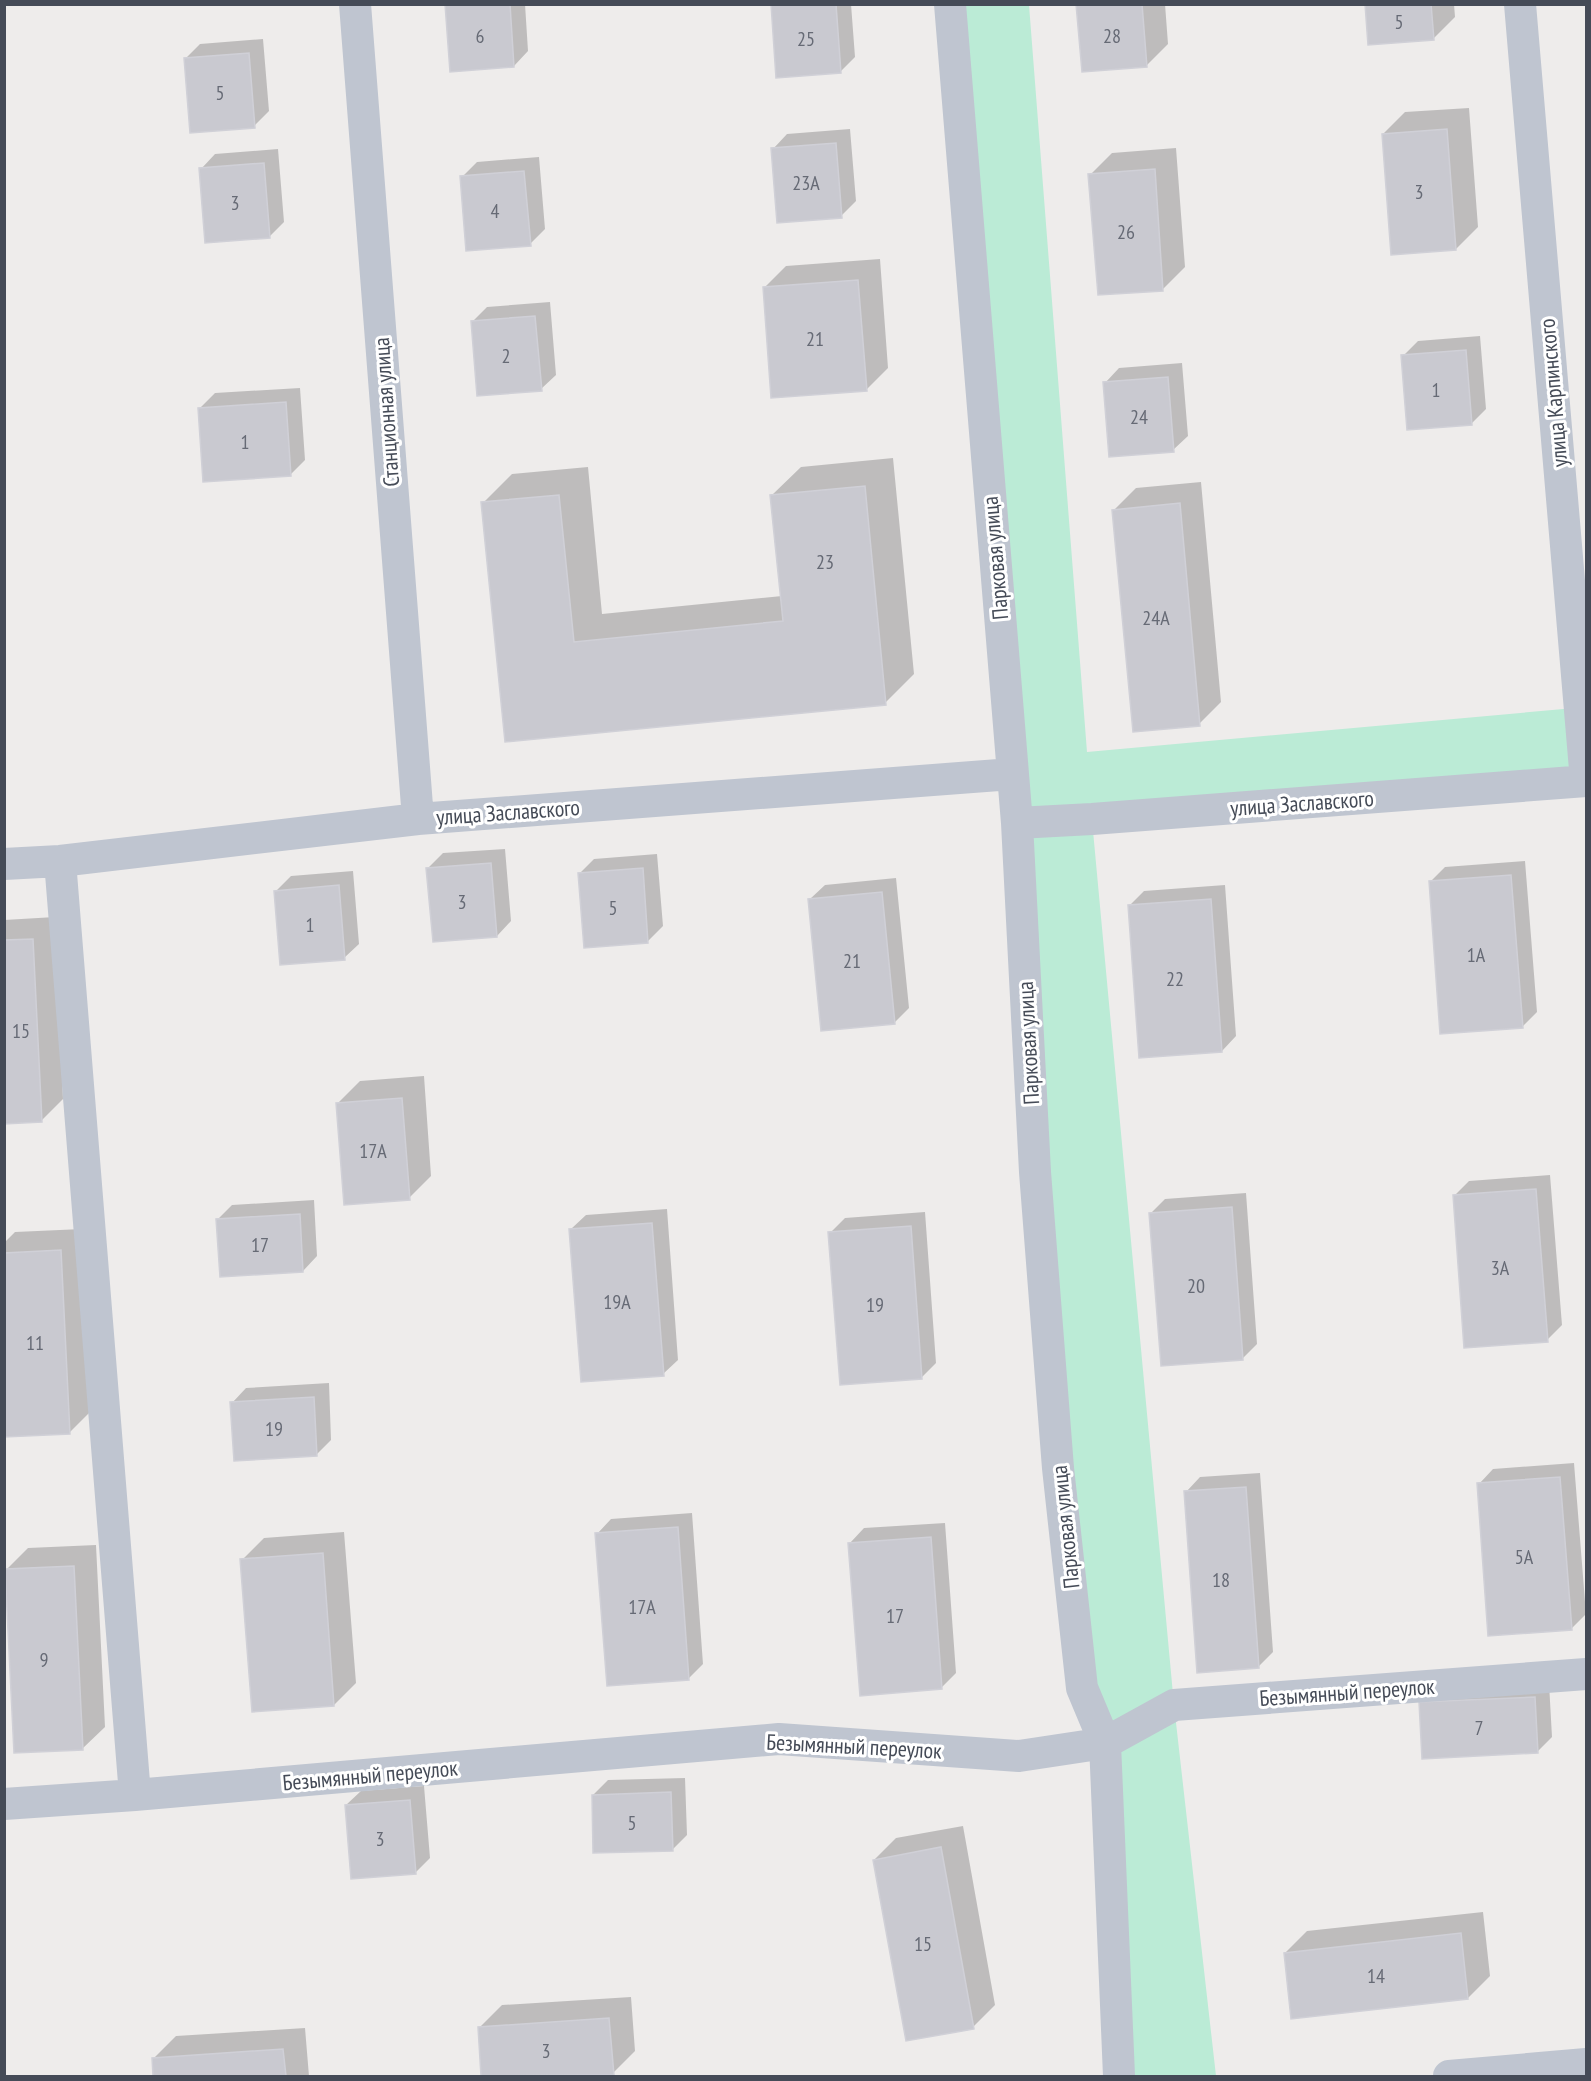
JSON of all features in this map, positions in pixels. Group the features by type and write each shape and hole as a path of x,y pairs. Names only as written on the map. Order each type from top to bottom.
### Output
{"street":[{"name":"Станционная улица","path":"355,4 418,819"},
{"name":"Парковая улица","path":"950,4 1017,823 1035,1172 1058,1468 1082,1688 1105,1743 1119,2076"},
{"name":"улица Карпинского","path":"1520,4 1587,781"},
{"name":"улица Заславского","path":"4,864 60,861 418,819 1012,774"},
{"name":"улица Заславского","path":"1017,823 1587,781"},
{"path":"60,861 135,1795"},
{"name":"Безымянный переулок","path":"4,1804 135,1795 779,1739 1018,1756 1105,1743 1174,1705 1587,1674"},
{"path":"1449,2076 1587,2064"}],"green space":[{"path":"950,5 1029,5 1087,752 1586,707 1586,765 1092,820 1174,1705 1216,2076 1119,2076 1105,1743 1082,1688"}],"building":[{"path":"445,4 510,4 514,67 450,72"},
{"path":"771,4 836,4 841,73 776,78"},
{"path":"1076,4 1142,4 1147,67 1082,72"},
{"path":"1365,4 1431,4 1434,40 1368,45"},
{"path":"249,53 255,128 190,133 184,58"},
{"path":"1447,129 1456,250 1391,255 1382,134"},
{"path":"836,143 842,218 777,223 771,148"},
{"path":"264,163 270,238 205,243 199,168"},
{"path":"1155,169 1163,291 1098,295 1088,174"},
{"path":"524,171 531,246 466,251 460,176"},
{"path":"858,280 867,391 771,398 763,287"},
{"path":"535,316 542,391 477,396 471,321"},
{"path":"1466,350 1472,425 1407,430 1401,355"},
{"path":"1168,377 1174,452 1109,457 1103,382"},
{"path":"286,402 291,476 203,482 198,408"},
{"path":"865,486 886,705 505,742 481,502 559,495 574,642 783,621 770,495"},
{"path":"1180,503 1200,726 1133,732 1112,510"},
{"path":"491,863 497,937 433,942 426,868"},
{"path":"643,868 648,943 584,948 578,873"},
{"path":"1511,875 1523,1028 1440,1034 1429,881"},
{"path":"339,885 345,960 280,965 274,891"},
{"path":"882,892 895,1024 821,1031 808,899"},
{"path":"1211,899 1222,1052 1139,1058 1128,905"},
{"path":"33,939 42,1122 4,1124 4,940"},
{"path":"402,1098 410,1200 344,1205 336,1103"},
{"path":"1536,1189 1548,1342 1464,1348 1453,1195"},
{"path":"1232,1207 1243,1360 1161,1366 1149,1213"},
{"path":"300,1214 303,1272 220,1277 216,1219"},
{"path":"652,1223 664,1376 581,1382 569,1229"},
{"path":"911,1226 922,1379 840,1385 828,1232"},
{"path":"61,1250 70,1434 4,1437 4,1253"},
{"path":"314,1397 317,1456 234,1461 230,1402"},
{"path":"1560,1477 1572,1630 1488,1636 1477,1483"},
{"path":"1246,1487 1259,1668 1197,1673 1184,1491"},
{"path":"678,1527 689,1680 607,1686 595,1533"},
{"path":"931,1537 942,1689 860,1696 848,1543"},
{"path":"323,1553 334,1706 252,1712 240,1559"},
{"path":"74,1566 83,1750 14,1753 5,1569"},
{"path":"1535,1697 1538,1753 1422,1759 1419,1702"},
{"path":"671,1792 673,1851 593,1853 592,1795"},
{"path":"410,1800 416,1874 351,1879 345,1805"},
{"path":"941,1847 974,2029 906,2041 873,1860"},
{"path":"1461,1933 1468,1999 1291,2019 1284,1953"},
{"path":"609,2018 614,2075 481,2076 478,2027"},
{"path":"283,2049 286,2076 153,2076 152,2058"}]}
